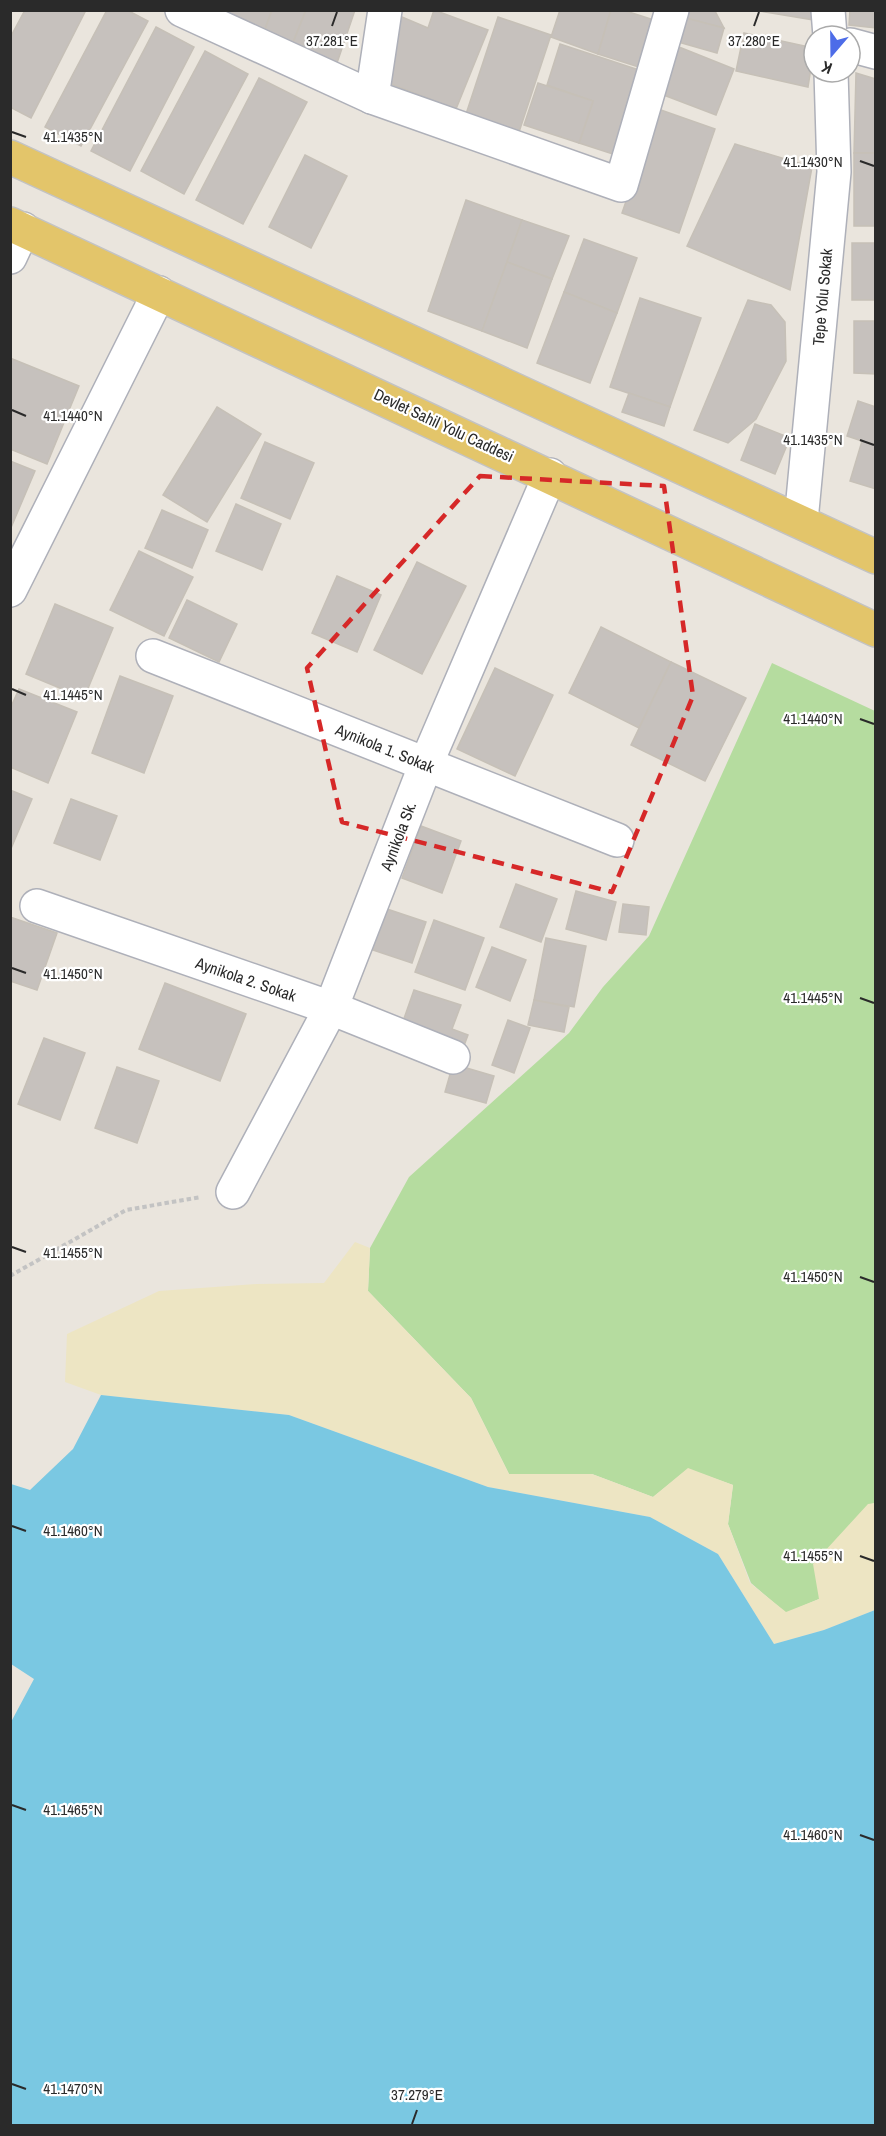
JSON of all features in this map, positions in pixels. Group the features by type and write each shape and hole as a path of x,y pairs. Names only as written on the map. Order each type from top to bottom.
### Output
{"main road":[{"path":"10,157 876,557"},
{"name":"Devlet Sahil Yolu Caddesi","path":"15,236 159,294 550,475 876,630"}],"street":[{"path":"182,10 372,97 621,185 672,10"},
{"path":"372,97 385,10"},
{"name":"Tepe Yolu Sokak","path":"801,521 834,172 831,84"},
{"path":"10,590 159,294"},
{"name":"Aynikola Sk.","path":"234,1192 331,1008 426,764 550,475"},
{"name":"Aynikola 1. Sokak","path":"153,656 617,840"},
{"name":"Aynikola 2. Sokak","path":"37,906 331,1008 453,1057"}],"path":[{"path":"10,1276 126,1210 234,1192"}],"highlighted area":[{"path":"480,476 664,486 693,696 612,892 342,822 307,668"}],"green space":[{"path":"772,663 875,711 875,1503 868,1505 819,1599 786,1613 751,1583 728,1524 733,1485 688,1469 653,1497 592,1474 509,1474 471,1398 368,1291 370,1248 409,1177 569,1033 603,987 649,936"}],"sand":[{"path":"355,1242 370,1248 368,1291 471,1398 509,1474 592,1474 653,1497 688,1468 733,1485 728,1524 750,1583 786,1612 819,1599 813,1564 868,1504 875,1503 875,1610 824,1630 774,1644 718,1554 650,1517 488,1487 289,1415 101,1395 65,1382 67,1334 159,1291 257,1284 324,1283"}],"water":[{"path":"101,1395 289,1415 488,1487 650,1517 718,1554 774,1644 824,1630 875,1610 875,2125 11,2125 11,1722 34,1679 11,1664 11,1484 30,1490 73,1449"}],"building":[{"path":"25,10 86,10 31,118 10,107 10,38"},
{"path":"107,10 127,10 148,21 81,146 45,127"},
{"path":"216,10 272,10 264,32"},
{"path":"272,10 306,10 292,45 264,32"},
{"path":"306,10 355,10 337,63 292,45"},
{"path":"434,10 488,30 456,109 378,79 402,17 428,28"},
{"path":"560,10 611,10 598,54 551,37"},
{"path":"611,10 623,10 657,21 642,68 598,54"},
{"path":"679,10 715,11 724,28 678,16"},
{"path":"753,10 813,10 814,20"},
{"path":"850,10 876,10 876,28 862,26 862,24 849,24"},
{"path":"678,16 724,28 717,53 671,40"},
{"path":"498,17 551,35 519,132 466,114"},
{"path":"156,27 194,47 130,171 91,151"},
{"path":"744,33 802,45 802,84 808,84 808,87 736,71"},
{"path":"560,44 639,70 613,154 579,143 593,101 547,85"},
{"path":"679,47 734,69 716,115 661,94"},
{"path":"205,51 248,74 184,194 141,171"},
{"path":"862,75 876,79 876,153 854,153 856,84 862,84"},
{"path":"259,78 307,102 243,224 196,200"},
{"path":"538,83 593,101 579,143 524,125"},
{"path":"658,109 715,129 679,233 622,213"},
{"path":"735,144 812,167 790,290 687,246"},
{"path":"854,153 876,153 876,226 854,226"},
{"path":"305,155 347,176 311,248 269,227"},
{"path":"466,200 522,220 482,331 428,311"},
{"path":"522,220 569,236 552,279 507,262"},
{"path":"584,239 637,258 617,313 564,292"},
{"path":"852,243 876,243 876,300 852,300"},
{"path":"507,262 552,279 527,348 482,331"},
{"path":"564,292 617,313 590,383 537,363"},
{"path":"640,298 701,318 670,407 610,387"},
{"path":"748,300 771,305 785,322 786,361 756,419 728,443 694,430"},
{"path":"854,321 876,321 876,374 854,373"},
{"path":"10,358 79,386 47,464 10,449"},
{"path":"629,393 670,407 664,426 622,412"},
{"path":"858,401 876,407 876,489 850,481 862,441 847,436"},
{"path":"217,407 261,434 207,522 163,495"},
{"path":"755,424 790,438 775,474 741,460"},
{"path":"265,442 314,463 290,519 241,498"},
{"path":"10,461 35,471 10,530"},
{"path":"236,504 281,524 262,570 216,551"},
{"path":"162,510 208,530 192,568 145,548"},
{"path":"139,551 193,577 164,636 110,610"},
{"path":"417,562 466,586 422,674 374,650"},
{"path":"337,576 381,595 357,652 312,633"},
{"path":"187,600 237,624 219,662 169,638"},
{"path":"55,604 113,628 84,698 26,674"},
{"path":"601,627 671,662 639,728 569,693"},
{"path":"671,662 746,698 705,781 631,745"},
{"path":"495,668 553,695 515,776 457,749"},
{"path":"120,676 173,696 144,773 92,753"},
{"path":"19,689 77,712 48,783 10,767 10,709"},
{"path":"10,790 32,799 10,851"},
{"path":"71,799 117,816 100,860 54,843"},
{"path":"421,826 461,841 442,893 402,878"},
{"path":"516,884 557,899 541,942 500,927"},
{"path":"576,891 616,902 606,940 566,929"},
{"path":"623,904 649,907 646,935 619,932"},
{"path":"381,907 426,922 412,963 367,948"},
{"path":"10,917 57,933 37,990 10,981"},
{"path":"434,920 484,938 465,990 415,972"},
{"path":"546,938 586,946 574,1007 534,1000"},
{"path":"492,947 526,960 510,1001 476,987"},
{"path":"165,983 246,1014 220,1081 139,1049"},
{"path":"414,990 461,1005 452,1029 468,1035 462,1051 400,1030"},
{"path":"534,1000 569,1007 564,1032 528,1025"},
{"path":"508,1020 530,1028 514,1073 492,1065"},
{"path":"44,1038 85,1053 60,1120 18,1104"},
{"path":"453,1064 494,1076 486,1103 445,1092"},
{"path":"117,1067 159,1081 137,1143 95,1128"}]}
